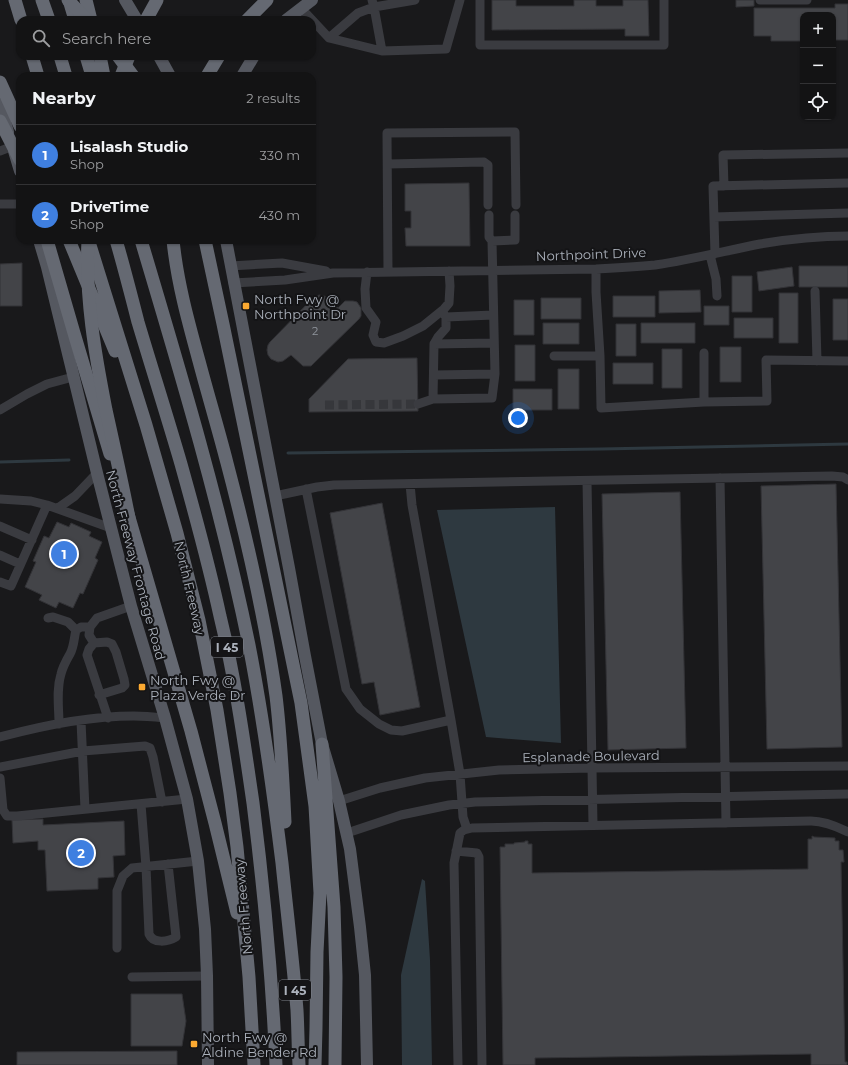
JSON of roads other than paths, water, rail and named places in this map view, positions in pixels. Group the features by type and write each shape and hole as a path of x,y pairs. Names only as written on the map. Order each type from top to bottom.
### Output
{"highway":[{"path":"15,0 20,16"},
{"path":"42,0 48,16"},
{"path":"69,0 74,16"},
{"path":"69,0 83,16"},
{"path":"86,0 91,16"},
{"path":"148,16 157,0"},
{"path":"251,16 266,0"},
{"path":"33,60 37,72"},
{"path":"61,60 65,72"},
{"path":"87,60 91,72"},
{"path":"101,60 103,72"},
{"path":"121,60 129,72"},
{"path":"123,72 127,60"},
{"path":"209,72 217,60"},
{"path":"0,82 16,117"},
{"path":"0,121 16,152"},
{"path":"48,244 130,518"},
{"path":"71,244 146,425"},
{"path":"89,244 88,276 91,328 103,395 135,539 191,731 213,815 234,900 249,977"},
{"name":"North Freeway","path":"90,244 146,425 177,533 199,620 217,710 237,847 249,977 254,1065"},
{"name":"North Freeway","path":"117,244 138,322 191,501 221,616 231,666 249,779 263,887 272,984 276,1065"},
{"name":"I 45","path":"142,244 206,464 239,602 255,680 275,804 288,916 297,1011 299,1065"},
{"path":"173,244 174,258 182,299 228,467 263,619 276,696 280,742 288,916"},
{"path":"206,244 301,703 315,806 320,892 317,952 315,1065"},
{"path":"322,744 334,907 336,977 335,1065"}],"main road":[{"path":"125,0 135,16"},
{"path":"291,16 312,0"},
{"path":"161,60 168,72"},
{"path":"244,72 252,60"},
{"path":"0,104 16,157"},
{"name":"North Freeway Frontage Road","path":"41,244 131,606 165,718 187,798 198,861 205,922 208,1065"},
{"path":"227,244 322,744 339,801 350,849 365,975 367,1065"}],"street":[{"path":"329,38 358,13 373,3 415,0"},
{"path":"316,24 329,38 382,51 446,49 460,0"},
{"path":"480,0 480,45 664,45 664,0"},
{"path":"760,0 803,0"},
{"path":"373,3 382,51"},
{"path":"301,8 308,16"},
{"path":"388,272 387,133 514,132 516,210 515,240 492,241"},
{"path":"0,151 13,146"},
{"path":"724,186 723,155 848,153"},
{"path":"388,164 484,162 488,165 488,205"},
{"path":"717,296 712,254 714,217 713,186 848,183"},
{"path":"0,204 16,204"},
{"path":"714,217 848,213"},
{"path":"418,404 434,399 492,398 495,374 492,241 489,237 488,215"},
{"name":"Northpoint Drive","path":"233,283 285,280 333,273 596,269 655,265 784,240 848,236"},
{"name":"Northpoint Drive","path":"230,266 282,263 333,273"},
{"path":"596,269 601,408 704,402 767,401 766,360 848,361"},
{"path":"434,399 434,344 446,328 444,314 449,303 449,271"},
{"path":"367,272 365,289 366,308 376,322 373,335 376,342 384,343 403,336 444,314 493,315"},
{"path":"815,291 817,361"},
{"path":"434,344 494,343"},
{"path":"704,353 704,402"},
{"path":"554,356 600,356"},
{"path":"434,375 495,374"},
{"path":"0,410 47,384 74,377"},
{"path":"58,508 75,496 97,473"},
{"path":"275,496 334,485 832,476 843,477 848,480"},
{"path":"720,478 726,823"},
{"path":"587,481 593,825"},
{"path":"410,484 412,505 460,774 463,817 468,828"},
{"path":"306,490 346,689 353,701 360,709 379,724 391,730 402,731 451,720"},
{"path":"0,499 31,501 48,505 111,528"},
{"path":"0,582 11,586 48,505"},
{"path":"0,526 32,540"},
{"path":"0,555 20,564"},
{"path":"94,644 89,635 90,627 97,618 131,606"},
{"path":"48,618 53,617 68,622 76,630"},
{"path":"76,630 81,627 90,627"},
{"path":"59,724 58,688 60,675 65,660 70,654 74,644 76,630"},
{"path":"100,695 122,688 125,685 116,652 112,644 107,642 94,644 87,655 100,695 108,718"},
{"path":"0,737 59,724 108,718 133,716 165,718"},
{"path":"82,721 85,809"},
{"path":"0,767 83,751 145,746 150,748 153,757 162,802"},
{"name":"Esplanade Boulevard","path":"339,801 380,788 425,778 499,770 848,766"},
{"path":"0,778 3,810 7,816 162,802 187,798"},
{"path":"346,833 401,815 462,803 482,801 848,794"},
{"path":"141,804 146,867 148,934 154,941 170,941 176,937 168,864"},
{"path":"458,1065 454,863 460,834 464,830 468,828 819,821 848,832"},
{"path":"456,851 478,854 479,857 482,1065"},
{"path":"117,948 117,891 123,876 132,868 198,861"},
{"path":"132,977 207,976"}],"waterway":[{"path":"288,453 848,444"},
{"path":"0,462 69,460"}],"tunnel":[{"path":"325,405 418,404"}],"place":[{"name":"North Fwy @ Northpoint Dr","path":"246,306"},
{"name":"Lisalash Studio","path":"64,554"},
{"name":"North Fwy @ Plaza Verde Dr","path":"142,687"},
{"name":"DriveTime","path":"81,853"},
{"name":"North Fwy @ Aldine Bender Rd","path":"194,1044"}]}
